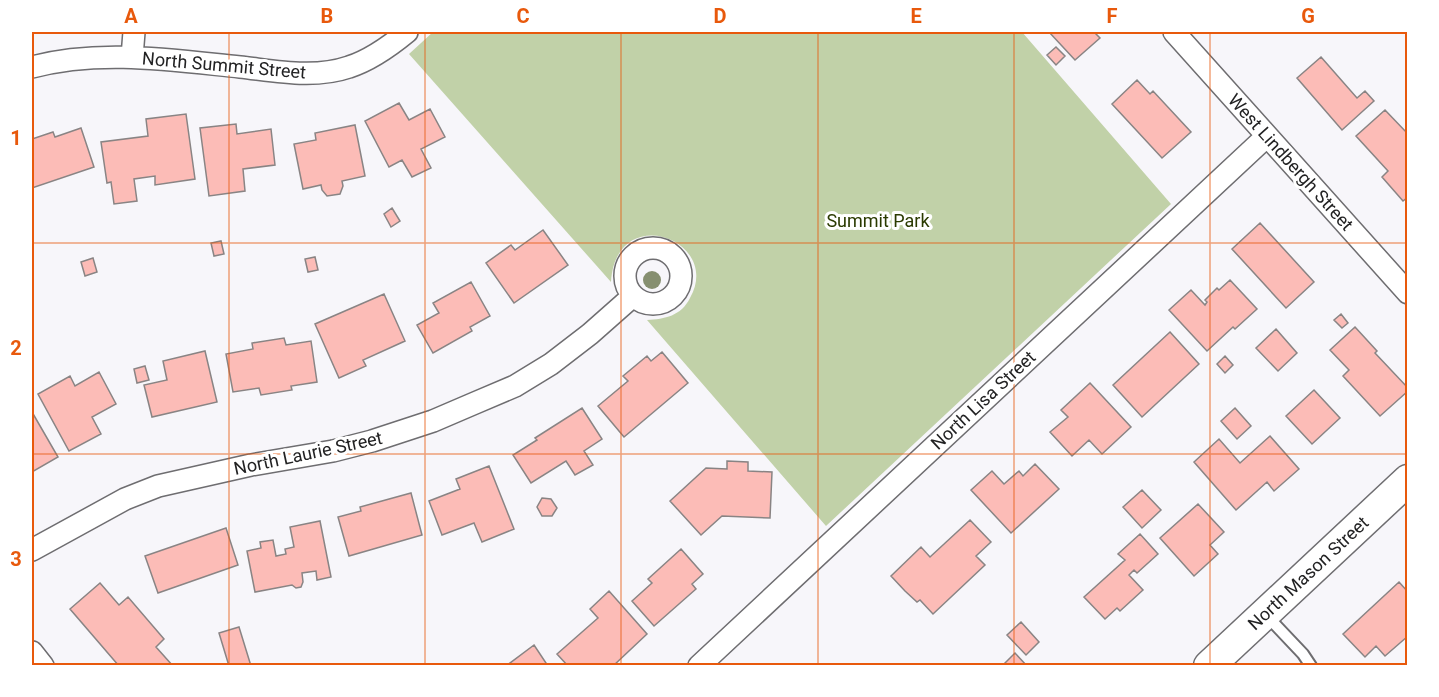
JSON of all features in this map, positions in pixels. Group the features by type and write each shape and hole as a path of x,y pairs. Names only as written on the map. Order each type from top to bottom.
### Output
{"main road":[{"name":"North Mason Street","path":"1209,666 1407,480"}],"street":[{"path":"132,57 134,32"},
{"name":"North Summit Street","path":"32,67 94,57 132,57 306,74 329,72 349,68 373,56 407,32"},
{"name":"West Lindbergh Street","path":"1174,32 1407,293"},
{"name":"North Lisa Street","path":"699,666 1267,136"},
{"name":"North Laurie Street","path":"32,550 125,499 158,486 372,441 476,404 515,386 551,364 590,334 633,296"},
{"path":"32,652 43,666"}],"lane":[{"path":"1264,614 1303,654 1311,666"}],"green space":[{"name":"Summit Park","path":"433,32 1022,32 1171,204 826,526 647,320 660,319 677,313 690,298 696,277 692,260 681,246 665,237 647,236 630,242 617,257 611,282 409,54"}],"building":[{"path":"1049,32 1094,32 1100,38 1075,60"},
{"path":"1056,47 1065,56 1056,65 1047,55"},
{"path":"1321,57 1357,98 1365,91 1374,101 1342,130 1297,78"},
{"path":"1137,80 1150,94 1153,91 1191,132 1162,158 1112,104"},
{"path":"399,103 409,120 430,109 445,137 421,149 431,168 412,177 402,160 389,167 365,121"},
{"path":"1385,110 1408,134 1408,197 1403,201 1382,177 1388,171 1356,136"},
{"path":"186,114 195,179 155,185 155,176 134,179 137,201 114,204 111,182 107,183 101,142 148,136 146,119"},
{"path":"236,124 237,134 271,129 275,165 243,169 245,191 209,196 200,128"},
{"path":"355,125 365,176 342,181 340,194 327,196 321,185 303,189 294,144 316,140 315,133"},
{"path":"81,128 94,167 32,188 32,139 53,132 55,137"},
{"path":"392,208 400,221 391,227 384,214"},
{"path":"1260,223 1314,282 1286,308 1232,249"},
{"path":"543,230 568,265 514,303 486,263 511,245 515,250"},
{"path":"221,241 224,254 214,256 211,243"},
{"path":"315,257 318,270 308,272 305,259"},
{"path":"93,258 97,272 85,276 81,262"},
{"path":"1230,280 1257,309 1207,351 1169,310 1191,290 1205,305 1207,302 1205,300 1217,288 1219,290"},
{"path":"471,282 490,316 470,327 472,331 433,353 417,325 439,313 433,303"},
{"path":"384,294 405,341 363,360 366,366 339,378 315,324"},
{"path":"1341,314 1348,323 1342,328 1334,320"},
{"path":"1355,327 1377,351 1375,353 1408,388 1408,391 1380,416 1343,376 1349,370 1330,350"},
{"path":"1276,329 1297,353 1278,371 1256,348"},
{"path":"1170,332 1199,364 1142,417 1113,385"},
{"path":"284,338 286,345 311,341 317,382 291,386 292,390 261,395 259,388 233,392 226,354 253,349 252,343"},
{"path":"205,351 217,402 152,417 144,385 167,380 163,361"},
{"path":"662,352 688,383 624,437 598,406 628,381 623,376 647,356 651,361"},
{"path":"1225,356 1233,365 1225,373 1217,364"},
{"path":"145,366 149,380 137,383 134,369"},
{"path":"99,372 116,404 92,417 101,434 69,451 38,394 70,376 75,386"},
{"path":"1090,383 1131,427 1102,454 1089,440 1072,456 1050,432 1068,417 1061,410"},
{"path":"1314,390 1340,418 1312,444 1286,416"},
{"path":"582,408 602,439 584,451 593,465 575,475 566,461 531,483 513,455"},
{"path":"1235,408 1251,426 1237,439 1221,421"},
{"path":"32,412 58,457 32,472"},
{"path":"1270,436 1299,469 1274,491 1267,482 1236,510 1194,462 1219,439 1240,463"},
{"path":"727,461 748,462 748,471 772,472 770,518 722,516 701,535 670,501 706,468 727,469"},
{"path":"1035,464 1059,489 1011,533 971,490 992,471 1004,484 1019,471 1023,476"},
{"path":"489,466 514,529 482,542 474,523 442,535 429,501 460,489 456,479"},
{"path":"1142,490 1161,510 1142,528 1123,507"},
{"path":"411,493 422,535 349,556 338,517 361,511 360,507"},
{"path":"542,498 551,499 557,508 552,516 542,516 537,507"},
{"path":"1198,504 1224,532 1210,545 1218,554 1194,576 1160,538"},
{"path":"970,520 991,542 976,556 985,565 933,614 920,600 917,602 891,576 921,547 930,557"},
{"path":"320,521 331,577 317,580 316,571 302,573 301,587 296,588 292,585 255,592 247,551 261,548 260,542 273,540 276,556 286,554 285,549 294,547 290,527"},
{"path":"226,528 238,565 158,593 145,556"},
{"path":"1140,534 1158,554 1137,573 1134,570 1129,575 1143,590 1120,611 1117,608 1105,619 1084,597 1125,560 1118,554"},
{"path":"681,549 703,574 692,584 696,589 654,626 632,601 652,583 648,579"},
{"path":"1399,582 1408,592 1408,636 1385,656 1376,646 1365,657 1343,634"},
{"path":"100,583 119,605 128,597 164,639 156,647 173,666 119,666 70,609"},
{"path":"609,591 647,634 613,666 568,666 557,654 598,618 590,609"},
{"path":"1021,622 1039,642 1026,655 1007,635"},
{"path":"239,627 251,666 229,666 219,633"},
{"path":"534,645 548,666 506,666"},
{"path":"1015,653 1027,666 1002,666"}]}
